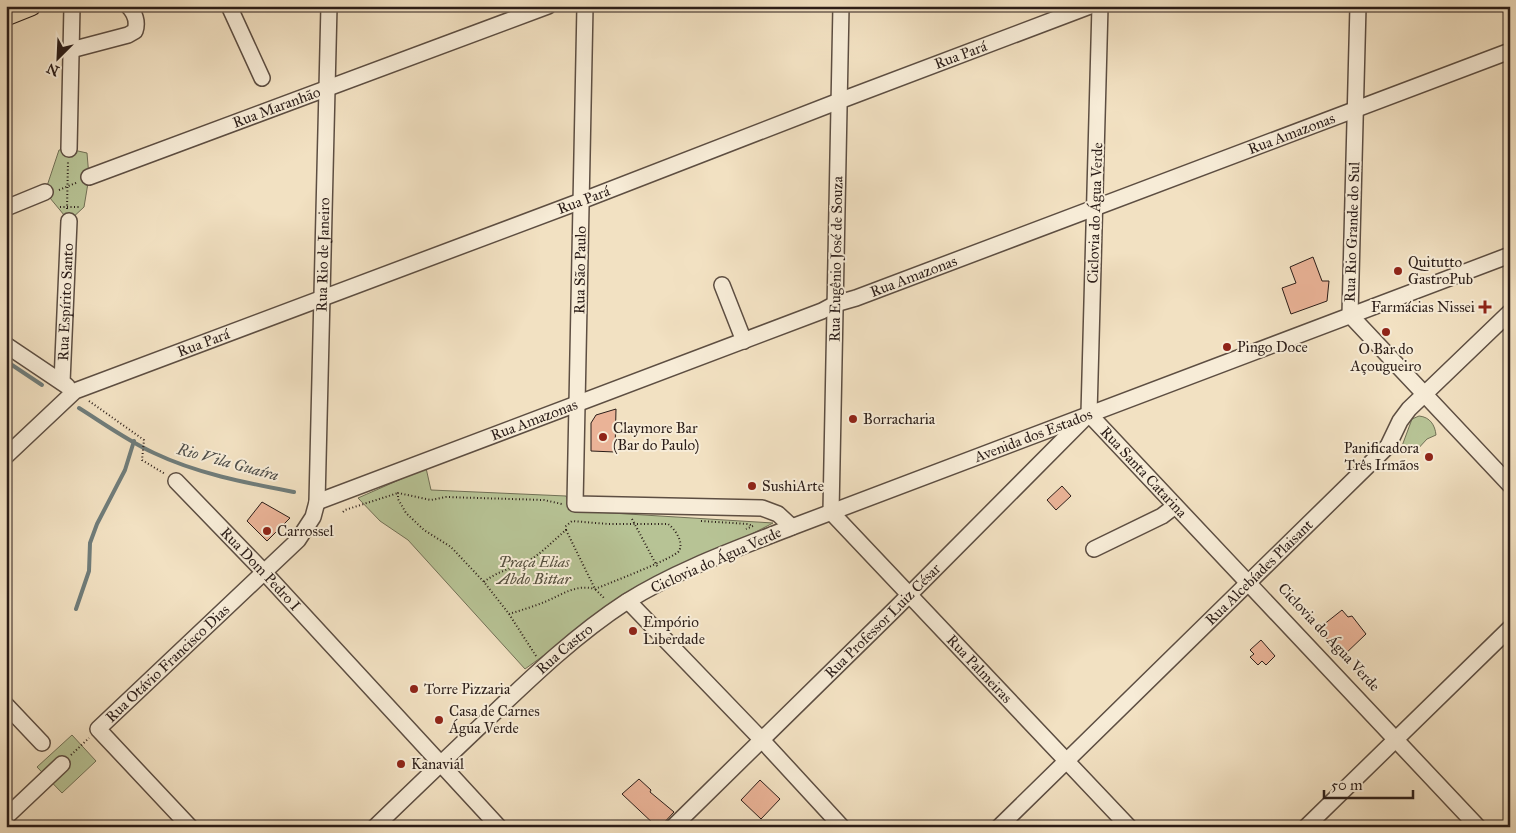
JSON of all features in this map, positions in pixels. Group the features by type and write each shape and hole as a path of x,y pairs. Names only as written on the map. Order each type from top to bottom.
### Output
{"main road":[{"path":"6,16 31,6"}],"street":[{"path":"68,149 72,6"},
{"path":"71,50 128,36 135,31 137,24 133,11 128,6"},
{"path":"229,6 262,78"},
{"name":"Rua Rio de Janeiro","path":"317,502 329,6"},
{"name":"Rua Maranhão","path":"89,177 548,6"},
{"name":"Rua São Paulo","path":"570,511 577,404 585,6"},
{"name":"Rua Eugênio José de Souza","path":"831,512 841,6"},
{"name":"Rua Pará","path":"75,391 581,201 1090,6"},
{"name":"Rua Santa Catarina","path":"1100,6 1090,414 1478,827"},
{"name":"Rua Rio Grande do Sul","path":"1358,6 1350,315 1510,485"},
{"name":"Rua Amazonas","path":"317,502 744,341 822,311 835,304 856,298 1510,51"},
{"path":"6,208 45,192"},
{"name":"Rua Espírito Santo","path":"62,382 69,221"},
{"name":"Avenida dos Estados","path":"792,527 1510,255"},
{"path":"722,285 744,341"},
{"name":"Rua Alcebíades Plaisant","path":"999,827 1388,446 1409,409 1510,312"},
{"path":"6,345 75,391 6,456"},
{"name":"Rua Professor Luiz César","path":"672,827 1090,414"},
{"name":"Rua Dom Pedro I","path":"176,481 264,572 499,827"},
{"name":"Rua Otávio Francisco Dias","path":"98,729 298,540 313,517 317,502"},
{"path":"1094,549 1162,516 1175,506"},
{"path":"570,511 762,508 778,514 792,527"},
{"name":"Rua Palmeiras","path":"831,512 1067,761 1126,826"},
{"name":"Rua Castro","path":"375,827 558,652 580,634 628,602 686,571 792,527"},
{"path":"628,602 761,739 842,827"},
{"path":"1306,827 1510,628"},
{"path":"6,705 42,743"},
{"path":"98,729 190,827"},
{"path":"6,817 62,764"}],"path":[{"path":"68,149 67,207 69,221"},
{"path":"45,192 52,193 89,177"},
{"path":"75,391 144,440 142,460 176,481"},
{"path":"398,493 398,499 406,513 424,530 450,547 484,582 509,614 537,658"},
{"path":"343,512 344,510 398,493 431,500 446,497 544,500 562,503 570,511 572,521"},
{"path":"631,517 660,571"},
{"path":"484,582 493,575 533,558 566,530 566,526 572,521 668,524 677,535 680,544 678,553 655,564 594,589 586,586 570,590 546,602 509,614"},
{"path":"699,521 748,524 753,526 744,530"},
{"path":"566,530 594,589 609,604 628,602"},
{"name":"Rua Otávio Francisco Dias","path":"62,764 98,729"}],"green space":[{"path":"69,149 87,153 89,177 84,207 69,221 45,192 59,150"},
{"path":"1419,416 1431,422 1436,435 1427,439 1415,452 1409,454 1403,450 1402,446 1412,419"},
{"name":"Praça Elias Abdo Bittar","path":"426,468 431,490 566,496 571,509 579,511 773,523 613,605 525,669 408,540 380,521 358,498"},
{"path":"72,735 96,761 62,793 37,767"}],"building":[{"path":"1313,257 1322,281 1329,281 1327,301 1291,314 1282,288 1296,283 1290,267"},
{"name":"Claymore Bar (Bar do Paulo)","path":"616,409 615,452 591,451 591,423 596,415"},
{"path":"1062,486 1071,496 1056,510 1047,500"},
{"name":"Carrossel","path":"262,502 290,518 267,541 247,521"},
{"path":"1342,610 1348,617 1352,616 1366,634 1343,656 1318,629"},
{"path":"1261,640 1275,656 1266,665 1262,661 1258,665 1250,657 1254,654 1250,650"},
{"path":"639,779 651,790 650,792 674,812 660,827 657,827 622,794"},
{"path":"760,780 780,799 761,819 741,800"}],"waterway":[{"name":"Rio Vila Guaíra","path":"6,361 42,385"},
{"name":"Rio Vila Guaíra","path":"79,408 135,443 188,467 223,477 294,492"},
{"path":"76,609 89,571 90,543 97,524 125,470 134,441"}],"place":[{"name":"Quitutto GastroPub","path":"1398,271"},
{"name":"Farmácias Nissei","path":"1485,307"},
{"name":"O Bar do Açougueiro","path":"1386,332"},
{"name":"Pingo Doce","path":"1227,347"},
{"name":"Borracharia","path":"853,419"},
{"name":"Claymore Bar (Bar do Paulo)","path":"603,437"},
{"name":"Panificadora Três Irmãos","path":"1429,457"},
{"name":"SushiArte","path":"752,486"},
{"name":"Carrossel","path":"267,531"},
{"name":"Empório Liberdade","path":"633,631"},
{"name":"Torre Pizzaria","path":"414,689"},
{"name":"Casa de Carnes Água Verde","path":"439,720"},
{"name":"Kanavial","path":"401,764"}]}
